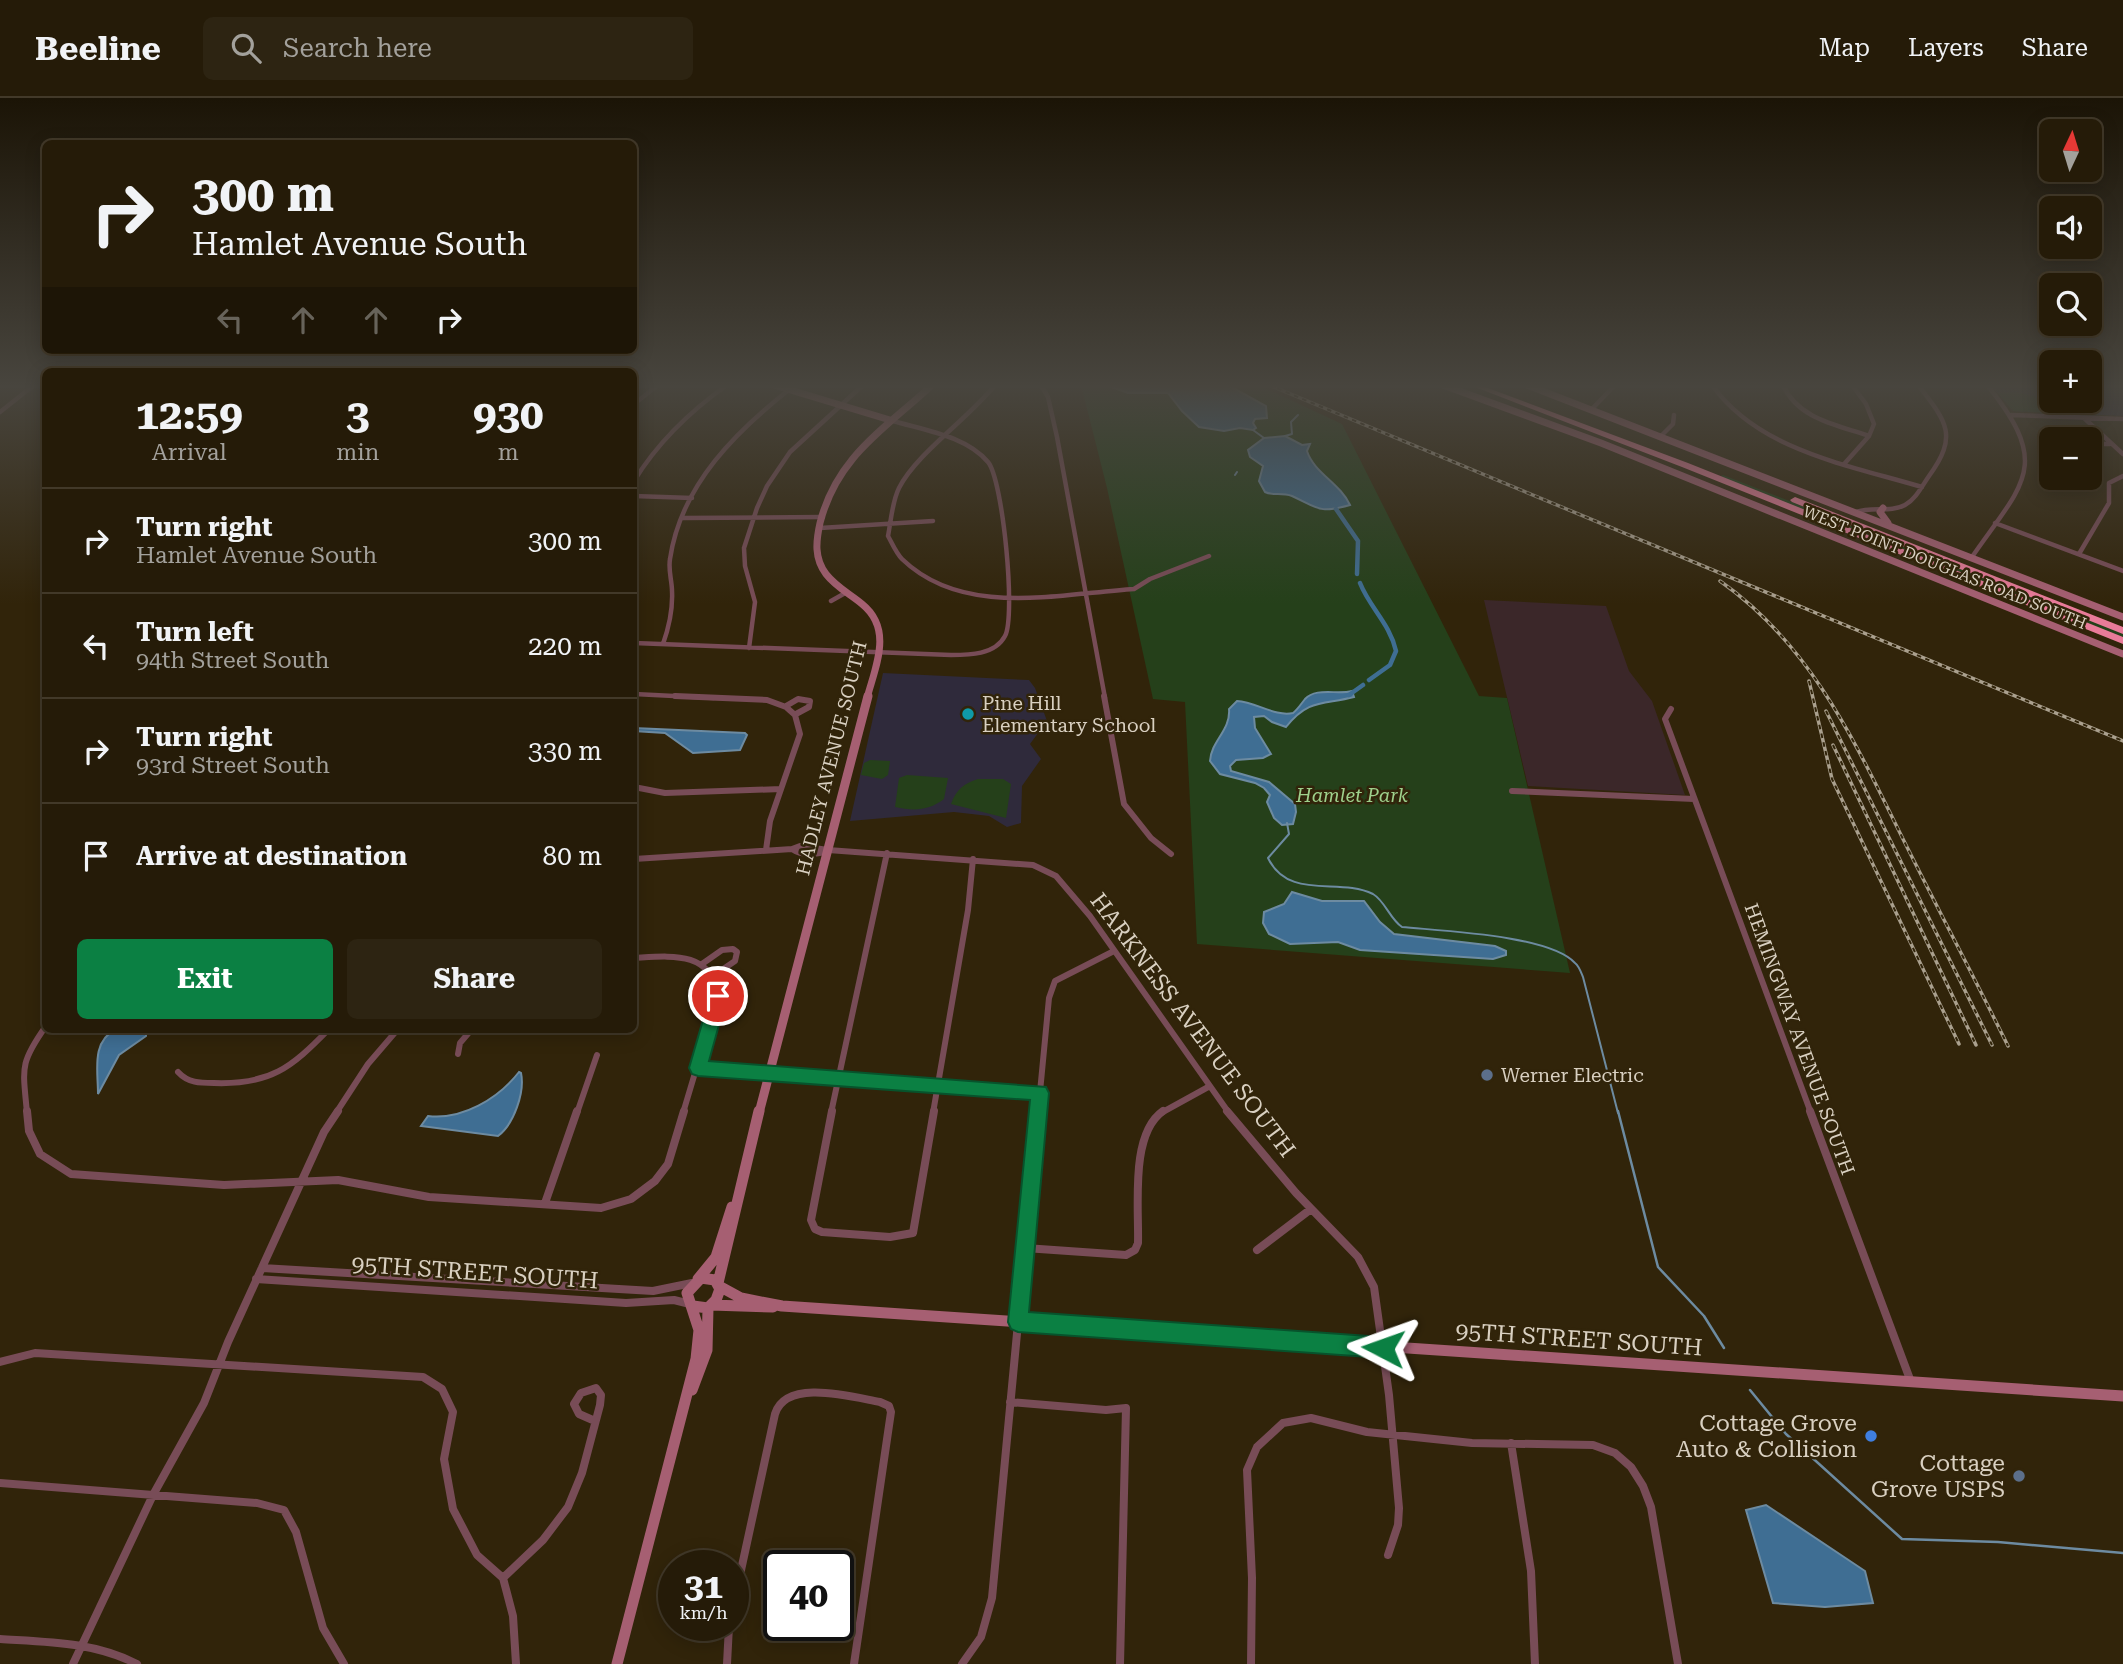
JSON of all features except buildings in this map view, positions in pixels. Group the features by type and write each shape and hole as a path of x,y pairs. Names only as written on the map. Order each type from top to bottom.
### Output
{"highway":[{"path":"1667,458 2123,642"},
{"path":"1688,458 2123,631"}],"street":[{"path":"637,477 651,458"},
{"path":"663,644 671,620 673,588 668,578 672,549 692,498 716,458"},
{"path":"749,648 755,606 743,550 753,518 782,458"},
{"name":"HADLEY AVENUE SOUTH","path":"718,1285 736,1200 879,653 881,636 878,621 872,611 830,580 817,555 823,517 832,492 850,458"},
{"path":"925,458 903,481 895,501 888,536 900,558 931,580 953,591 1007,598 1134,589 1150,579 1209,556"},
{"path":"637,643 879,653 979,653 992,648 1004,637 1009,624 1004,536 994,471 984,458"},
{"path":"1061,458 1124,804 1152,838 1171,854"},
{"name":"WEST POINT DOUGLAS ROAD SOUTH","path":"1638,458 2123,654"},
{"path":"1718,458 2123,617"},
{"path":"1831,458 1922,487"},
{"path":"1845,463 1849,458"},
{"path":"1856,512 1862,508 1906,505 1942,458"},
{"path":"1972,557 2025,476 2024,458"},
{"path":"2080,554 2108,507 2109,483 2123,476"},
{"path":"637,496 692,498"},
{"path":"1883,508 1882,517 1889,525"},
{"path":"683,518 823,517"},
{"path":"820,528 933,521"},
{"path":"1995,523 2123,571"},
{"path":"831,601 847,593"},
{"path":"637,694 767,700 786,706 796,714 800,723 800,734 770,821 766,850"},
{"path":"786,706 798,699 810,701 809,707 796,714"},
{"name":"HEMINGWAY AVENUE SOUTH","path":"1671,709 1665,719 1911,1381"},
{"path":"637,788 665,792 781,789"},
{"path":"1513,791 1694,799"},
{"path":"637,859 792,849 796,852 817,854 828,850 887,853 973,859 939,1087 913,1233 890,1237 822,1232 812,1226 811,1220 838,1078 887,853"},
{"name":"HARKNESS AVENUE SOUTH","path":"973,859 1019,862 1056,876 1114,951 1238,1126 1358,1258 1370,1275 1383,1348 1399,1508 1398,1525 1388,1555"},
{"path":"702,964 722,950 733,949 737,952 734,961 713,976"},
{"path":"962,1664 981,1637 992,1598 1049,998 1053,983 1070,971 1114,951"},
{"path":"42,1032 26,1057 22,1085 33,1143 40,1154 62,1171 83,1177 213,1185 303,1180 362,1183 429,1197 601,1208 635,1198 652,1185 668,1164 717,1004 718,990 713,976 702,964 679,957 637,958"},
{"path":"178,1072 184,1079 195,1082 235,1085 264,1081 299,1061 325,1033"},
{"path":"73,1664 153,1495 204,1403 256,1279 324,1132 368,1064 395,1033"},
{"path":"458,1054 460,1043 468,1033"},
{"path":"545,1203 597,1055"},
{"path":"698,1068 1040,1093"},
{"path":"1025,1248 1126,1255 1135,1250 1138,1243 1141,1151 1146,1126 1153,1118 1210,1086"},
{"name":"HADLEY AVENUE SOUTH","path":"695,1281 716,1257 728,1215 736,1200"},
{"path":"1257,1250 1311,1209"},
{"name":"95TH STREET SOUTH","path":"262,1268 653,1291 695,1281"},
{"path":"617,1664 687,1398 699,1340 687,1293 695,1281 709,1277 718,1285 718,1296 710,1306 707,1350 694,1387 687,1398"},
{"name":"95TH STREET SOUTH","path":"256,1279 626,1303 674,1300 691,1305"},
{"name":"95TH STREET SOUTH","path":"718,1285 729,1294 743,1299 782,1306 2123,1396"},
{"path":"691,1305 710,1306"},
{"name":"95TH STREET SOUTH","path":"710,1306 782,1306"},
{"path":"0,1362 10,1357 35,1353 423,1377 442,1389 453,1412 444,1459 453,1509 477,1555 503,1578 513,1616 516,1664"},
{"path":"746,1550 779,1403 788,1395 822,1394 880,1402 890,1409 854,1664"},
{"path":"1010,1402 1106,1410 1126,1408 1120,1664"},
{"path":"1251,1664 1252,1578 1247,1470 1257,1447 1283,1423 1311,1418 1391,1435 1472,1443 1593,1444 1606,1447 1619,1455 1635,1470 1652,1508 1678,1664"},
{"path":"503,1578 535,1550 561,1519 575,1493 595,1421"},
{"path":"1511,1443 1531,1571 1535,1664"},
{"path":"0,1483 257,1503 284,1510 296,1532 323,1628 344,1664"},
{"path":"0,1639 80,1645 121,1654 137,1664"},
{"path":"727,1664 728,1641"}],"shaded area":[{"path":"1484,600 1606,606 1629,671 1652,701 1685,795 1528,786"},
{"path":"883,673 1029,680 1035,688 1047,721 1030,744 1041,759 1022,786 1021,823 1007,827 989,816 954,812 850,821"}],"green space":[{"name":"Hamlet Park","path":"1099,458 1359,458 1479,696 1507,698 1570,973 1197,944 1185,702 1153,699"},
{"path":"1723,475 2123,632 2123,638 1723,478"},
{"path":"870,760 890,761 888,775 882,779 861,775 864,763"},
{"path":"907,775 948,778 944,799 921,809 895,807 899,778"},
{"path":"978,779 1003,779 1011,784 1006,818 951,804 961,788"}],"water":[{"path":"1252,458 1310,458 1340,490 1350,505 1325,509 1288,495 1265,492 1259,481 1263,466"},
{"path":"1352,691 1354,697 1317,704 1302,711 1286,727 1264,716 1254,717 1255,728 1271,754 1263,758 1236,760 1230,766 1231,771 1269,782 1295,804 1293,824 1282,825 1274,818 1267,802 1270,795 1264,788 1220,774 1210,761 1227,723 1229,709 1237,701 1286,714 1293,713 1305,699 1315,693"},
{"path":"637,728 747,735 740,750 693,753 665,733 637,731"},
{"path":"1292,892 1322,901 1364,901 1380,922 1394,934 1495,946 1506,951 1506,955 1493,959 1360,950 1338,942 1290,944 1269,934 1263,923 1264,912 1284,904"},
{"path":"146,1033 146,1036 119,1055 98,1094 99,1049 108,1035"},
{"path":"519,1072 522,1081 517,1107 509,1124 498,1136 421,1126 428,1116 454,1115 478,1106 501,1091"},
{"path":"1766,1505 1865,1571 1873,1603 1825,1607 1773,1603 1746,1510"}],"waterway":[{"path":"1336,509 1358,541 1357,574"},
{"path":"1360,583 1389,632 1396,651 1390,665 1369,680"},
{"path":"1349,695 1363,685"},
{"path":"1287,823 1289,834 1268,858 1277,871 1288,879 1301,884 1360,889 1373,894 1402,927 1519,940 1543,946 1575,963 1583,977 1618,1113"},
{"path":"1618,1111 1658,1267 1704,1316 1724,1348"},
{"path":"1750,1390 1786,1434 1902,1539 1998,1542 2123,1553"}],"railway":[{"path":"1444,458 2123,741"},
{"path":"1720,581 1753,607 1782,636 1830,701 1851,736 2008,1046"},
{"path":"1809,681 1832,779 1959,1044"},
{"path":"1826,711 1992,1045"},
{"path":"1833,745 1976,1045"}],"place":[{"name":"Pine Hill Elementary School","path":"968,714"},
{"name":"Werner Electric","path":"1487,1075"},
{"name":"Cottage Grove Auto & Collision","path":"1871,1436"},
{"name":"Cottage Grove USPS","path":"2019,1476"}],"route":[{"path":"718,996 698,1068 1040,1093 1018,1322 1383,1348"}]}
